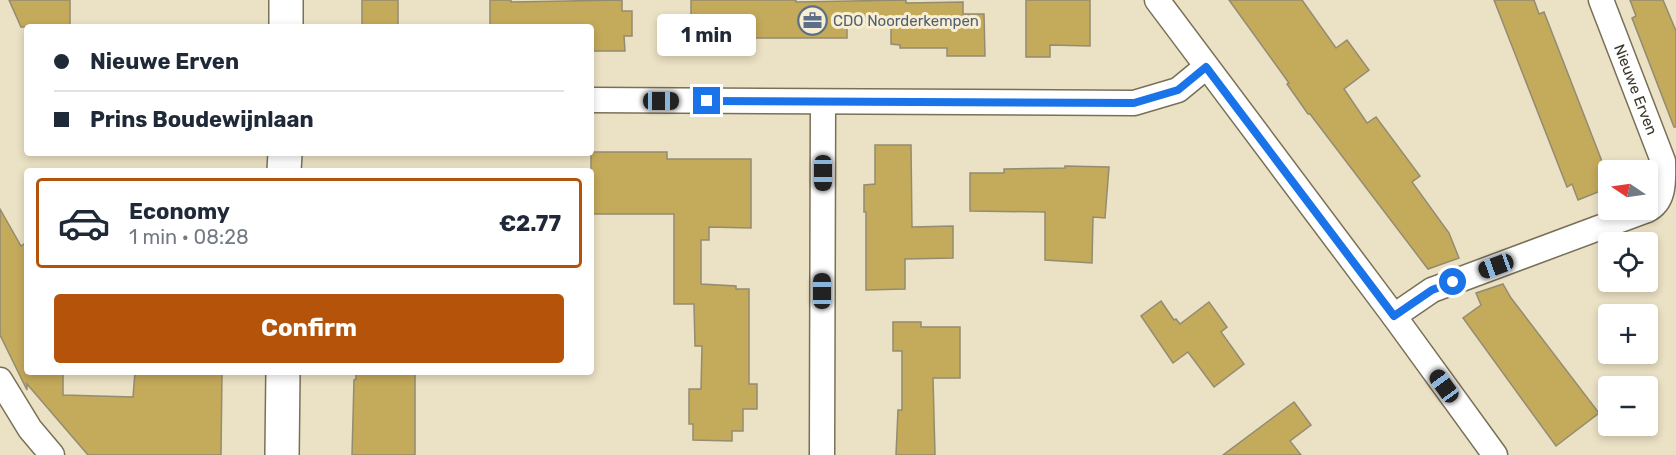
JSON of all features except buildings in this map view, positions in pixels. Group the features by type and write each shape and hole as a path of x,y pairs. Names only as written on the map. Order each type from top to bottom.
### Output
{"street":[{"path":"286,0 286,24"},
{"path":"1157,0 1394,316 1494,455"},
{"name":"Nieuwe Erven","path":"1600,0 1663,161 1664,189 1658,198"},
{"path":"594,100 1134,103 1178,90 1206,67"},
{"path":"822,455 823,102"},
{"name":"Nieuwe Erven","path":"1394,316 1432,290 1620,220"},
{"path":"282,455 283,375"},
{"path":"0,380 30,429 52,455"}],"place":[{"name":"CDO Noorderkempen","path":"812,21"}],"route":[{"path":"707,101 1134,103 1178,90 1206,67 1394,316 1432,290 1453,282"}]}
